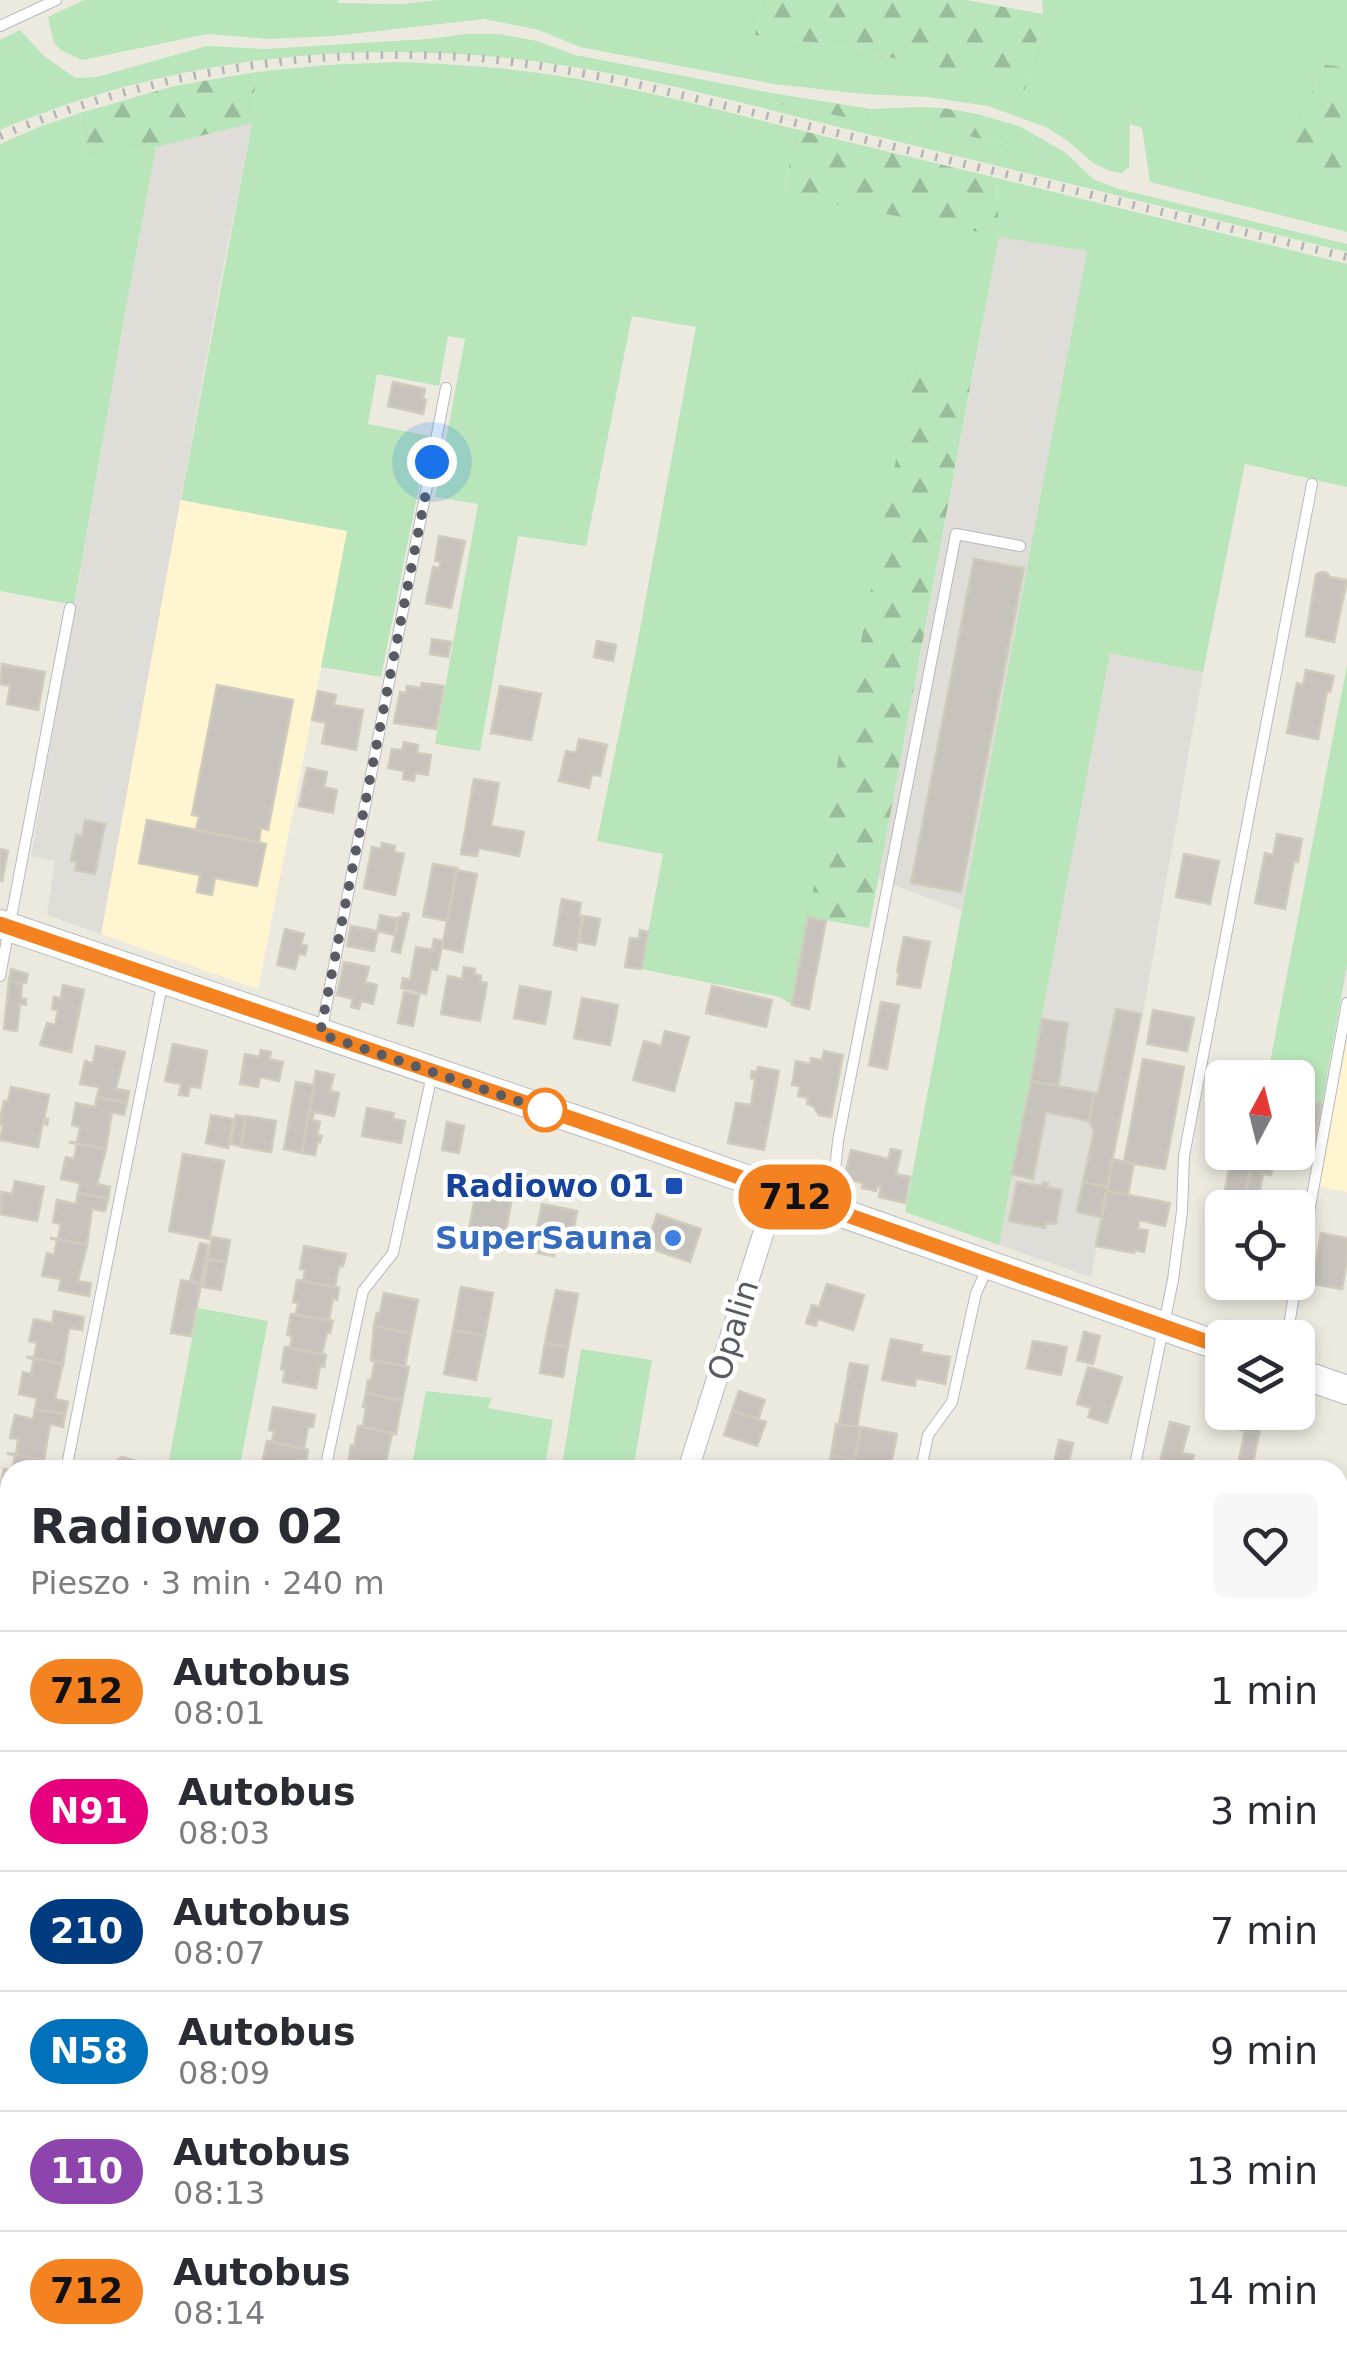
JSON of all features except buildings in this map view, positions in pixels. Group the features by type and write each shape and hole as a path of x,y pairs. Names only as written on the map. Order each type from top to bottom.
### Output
{"main road":[{"path":"5,926 1205,1341"},
{"path":"1315,1379 1347,1390"}],"street":[{"name":"Opalin","path":"691,1460 777,1190"}],"lane":[{"path":"0,26 56,0"},
{"path":"320,1034 446,388"},
{"path":"1136,1460 1171,1296 1182,1211 1184,1156 1312,484"},
{"path":"825,1207 834,1182 838,1141 956,534 1020,546"},
{"path":"0,976 5,926 70,608"},
{"path":"68,1460 163,979"},
{"path":"1313,1190 1347,1004"},
{"path":"327,1460 362,1292 393,1253 433,1072"},
{"path":"923,1460 928,1435 952,1402 976,1293 989,1264"}],"shaded area":[{"path":"252,123 101,934 47,915 55,861 31,856 125,313 156,147"},
{"path":"999,236 1087,251 963,911 878,879"},
{"path":"180,500 348,531 258,989 101,934"},
{"path":"1110,652 1203,672 1143,1013 1091,1277 999,1245"},
{"path":"1347,1041 1347,1192 1319,1186"}],"green space":[{"path":"84,0 338,0 402,4 439,0 762,0 755,35 851,48 1025,90 1043,14 1042,0 1347,0 1347,68 1322,64 1297,126 1290,164 1347,178 1347,232 1150,182 1142,128 1130,124 1129,167 1122,173 1093,163 1046,127 988,106 774,84 580,47 539,30 484,19 334,36 269,39 208,34 82,60 54,43 48,17"},
{"path":"762,0 967,0 1043,14 1025,90 851,48 755,35"},
{"path":"20,30 44,56 75,78 97,77 207,46 265,49 500,34 537,41 575,55 772,93 770,102 870,121 871,109 920,107 918,125 1013,146 1021,127 1066,153 1093,179 1119,189 1347,244 1347,252 674,86 594,70 484,56 343,53 203,69 66,105 0,130 0,40"},
{"path":"399,62 496,68 583,80 795,129 784,193 999,235 997,178 1347,264 1347,487 1245,464 1203,672 1110,653 999,1245 905,1212 1087,251 999,237 972,377 914,367 792,1005 780,997 641,969 663,854 597,841 696,327 632,316 586,546 518,536 480,751 435,744 478,504 435,497 465,339 448,336 439,386 377,374 368,424 429,436 381,677 321,667 347,531 181,500 252,123 256,72"},
{"path":"1322,64 1347,68 1347,178 1290,165 1291,141"},
{"path":"256,72 252,123 156,147 85,159 80,113 174,86"},
{"path":"772,93 871,109 870,122 770,102"},
{"path":"920,107 971,113 1021,127 1014,146 917,125"},
{"path":"80,113 85,159 156,147 74,605 0,591 0,144"},
{"path":"795,129 997,178 999,236 784,194"},
{"path":"914,366 972,377 869,928 808,917"},
{"path":"1347,665 1347,965 1322,1104 1315,1103 1315,1060 1270,1060"},
{"path":"198,1308 268,1321 241,1460 169,1460"},
{"path":"581,1349 652,1360 635,1460 563,1460"},
{"path":"426,1391 492,1398 488,1408 553,1420 546,1460 413,1460"}],"railway":[{"path":"0,136 111,96 227,70 345,56 463,57 550,67 636,84 1347,257"}],"bus line":[{"name":"712","path":"0,924 620,1135 1205,1341"}],"place":[{"name":"Radiowo 01","path":"674,1186"},
{"name":"SuperSauna","path":"673,1238"}],"route":[{"path":"432,462 320,1034 545,1110"}]}
